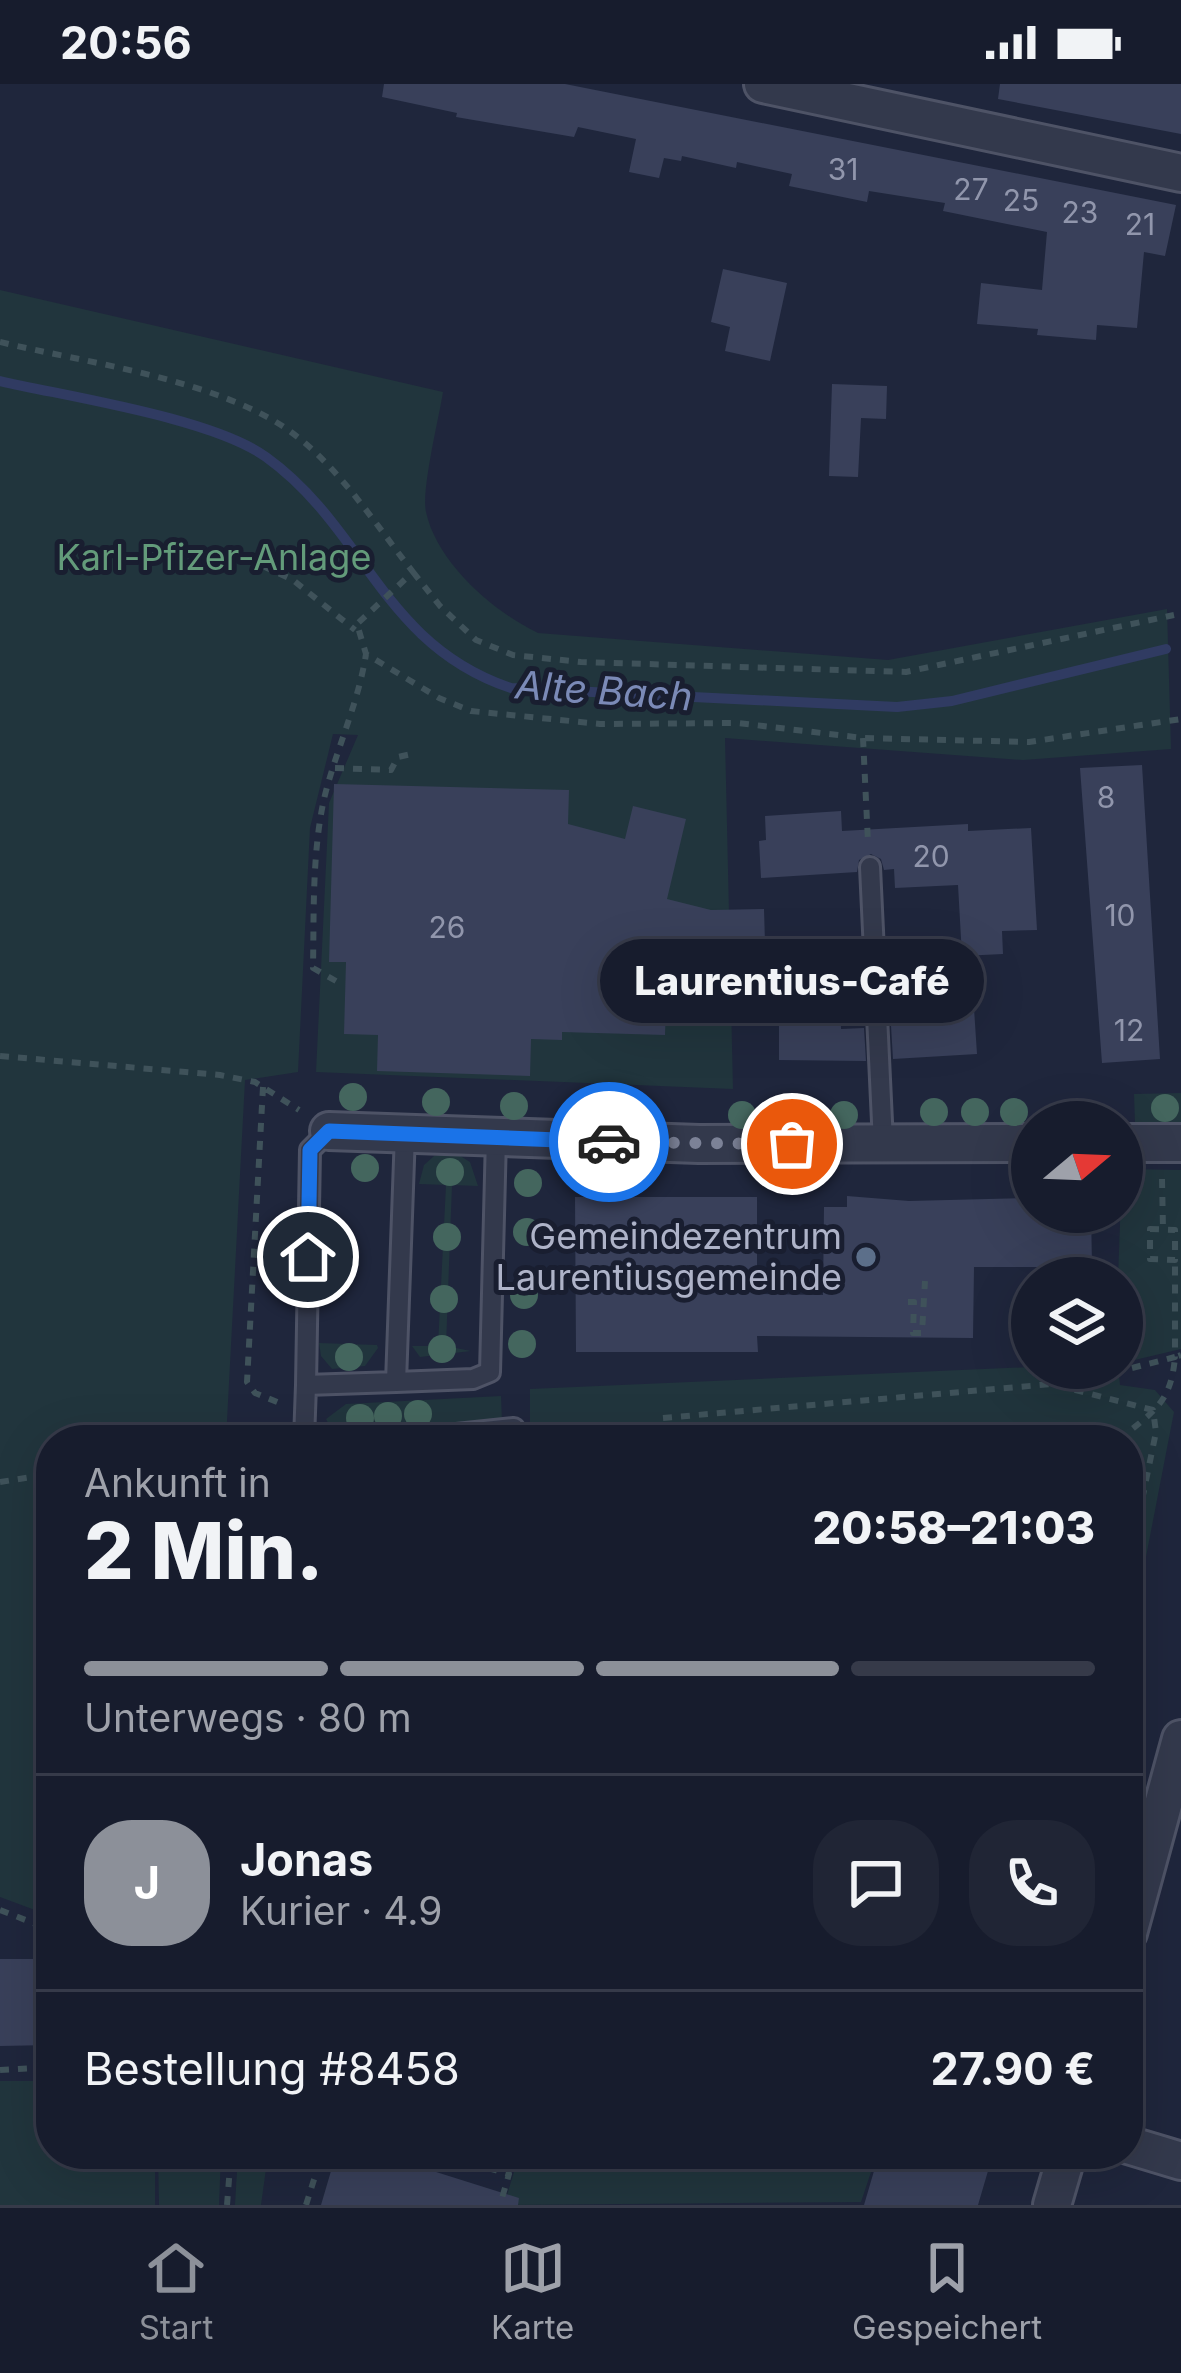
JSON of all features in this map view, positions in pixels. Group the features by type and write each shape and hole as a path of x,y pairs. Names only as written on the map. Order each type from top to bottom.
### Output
{"street":[{"path":"764,84 1181,173"},
{"path":"329,1131 1011,1143"},
{"path":"1143,1879 1181,1739"},
{"path":"1143,2149 1181,2161"},
{"path":"1052,2205 1063,2169"}],"lane":[{"path":"870,867 884,1143"},
{"path":"305,1425 310,1150 329,1131"},
{"path":"396,1382 405,1133"},
{"path":"306,1385 473,1378 490,1372 496,1137"}],"path":[{"path":"0,342 211,393 256,411 319,457 440,606 476,640 513,655 581,662 906,672 1174,615"},
{"path":"230,551 293,580 355,630 366,654 316,851 313,968 336,981"},
{"path":"355,630 364,613 413,572"},
{"path":"366,654 471,711 601,724 738,723 863,738 1029,742 1181,719"},
{"path":"863,738 870,867"},
{"path":"334,767 391,770 398,757 416,753"},
{"path":"0,1056 220,1075 263,1087 329,1131"},
{"path":"263,1087 247,1382 255,1393 305,1411"},
{"path":"1162,1229 1171,1143"},
{"path":"1136,1425 1172,1387 1178,1356 1175,1229 1150,1229 1150,1259 1175,1260"},
{"path":"908,1302 914,1302 914,1334 922,1333 925,1281"},
{"path":"1143,1365 1178,1356"},
{"path":"663,1418 1052,1384 1153,1410"},
{"path":"1143,1495 1156,1432 1153,1410"},
{"path":"0,1482 36,1476"},
{"path":"0,1910 36,1924"},
{"path":"0,2070 36,2068"},
{"path":"227,2205 230,2169"},
{"path":"306,2205 317,2169"},
{"path":"493,2169 509,2174 500,2205"}],"green space":[{"name":"Karl-Pfizer-Anlage","path":"0,290 443,392 426,488 432,531 470,584 538,633 888,660 1167,609 1171,749 1023,760 725,738 733,1089 316,1072 329,803 358,735 333,734 310,828 298,1072 245,1080 227,1425 36,1425 36,1910 0,1897"},
{"path":"1181,1093 1181,1122 1143,1123 1143,1101 1134,1101 1134,1094"},
{"path":"454,1152 470,1162 478,1186 452,1185 446,1346 471,1351 420,1357 412,1346 438,1346 446,1185 419,1184 424,1165 434,1156"},
{"path":"1143,1169 1181,1170 1181,1349 1143,1358 1143,1257 1119,1257 1120,1233 1143,1233"},
{"path":"319,1343 378,1348 365,1366 332,1369 321,1356"},
{"path":"1011,1368 1011,1389 1143,1388 1155,1390 1174,1412 1143,1572 1143,1425 530,1425 530,1389"},
{"path":"501,1396 502,1422 329,1425 326,1419 346,1404"},
{"path":"0,2081 36,2081 36,2169 155,2169 155,2205 0,2205"},
{"path":"158,2169 220,2169 219,2205 159,2205"},
{"path":"237,2169 266,2169 261,2205 235,2205"},
{"path":"504,2169 872,2169 861,2202 504,2205 514,2172"}],"building":[{"path":"384,84 565,84 1176,205 1165,256 1144,252 1137,328 1097,325 1096,340 1037,335 1038,329 977,324 981,283 1042,290 1047,232 943,211 945,203 869,191 867,202 789,186 792,174 737,162 736,168 682,156 681,161 664,158 659,178 629,172 636,139 578,127 574,137 456,117 457,113 382,97"},
{"path":"1000,84 1181,84 1181,134 998,99"},
{"path":"723,269 787,283 770,361 725,351 730,327 711,322"},
{"path":"832,384 887,386 886,419 861,418 858,477 829,476"},
{"path":"1142,765 1160,1059 1102,1063 1080,768"},
{"path":"334,784 569,790 568,824 625,839 633,806 686,819 667,899 711,910 764,909 765,943 696,944 695,975 680,975 679,1007 666,1006 665,1035 562,1032 562,1040 531,1039 530,1076 377,1071 378,1035 344,1034 346,962 329,962"},
{"path":"841,811 842,831 968,824 968,831 1031,828 1037,930 1002,931 1003,954 962,956 958,885 895,888 894,869 884,870 881,859 871,854 859,860 857,872 761,878 759,841 766,840 765,816"},
{"path":"972,978 977,1054 893,1059 891,1026 921,1024 918,981"},
{"path":"779,996 840,996 841,1029 864,1028 866,1061 779,1060"},
{"path":"847,1196 909,1201 1011,1199 1011,1233 1091,1233 1092,1257 1011,1257 1011,1267 974,1267 973,1338 757,1336 758,1352 576,1352 575,1197 757,1197 757,1294 823,1295 824,1207 847,1207"},
{"path":"0,1959 36,1959 36,2045 0,2046"},
{"path":"332,2169 427,2169 519,2198 518,2205 321,2205"},
{"path":"875,2169 989,2169 978,2205 864,2205"}],"waterway":[{"name":"Alte Bach","path":"0,381 176,420 242,443 266,457 328,517 403,615 432,644 468,669 511,688 897,707 952,701 1166,649"}],"way so far":[{"path":"609,1142 792,1144"}],"place":[{"name":"Laurentius-Café","path":"792,1144"},
{"name":"Gemeindezentrum Laurentiusgemeinde","path":"866,1257"}],"route":[{"path":"308,1257 310,1150 329,1131 609,1142"}]}
